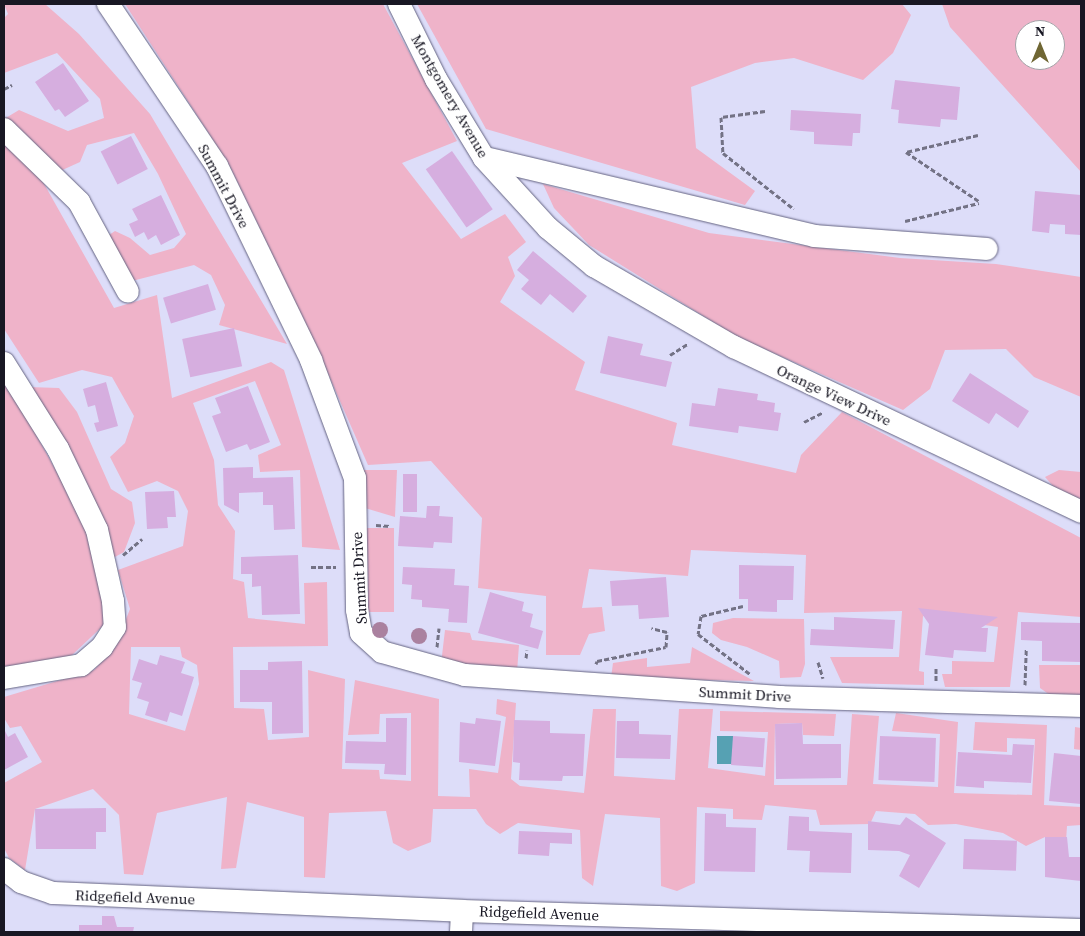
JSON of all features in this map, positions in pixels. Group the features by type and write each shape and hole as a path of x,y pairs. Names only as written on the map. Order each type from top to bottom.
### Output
{"street":[{"name":"Summit Drive","path":"108,4 217,166 311,360 355,478 357,610 361,633 382,652 464,675 780,697 1081,706"},
{"name":"Montgomery Avenue","path":"399,4 436,79 484,158 548,228 594,266"},
{"path":"4,129 79,202 128,292"},
{"path":"484,158 815,236 987,249"},
{"name":"Orange View Drive","path":"594,266 734,347 1081,512"},
{"path":"4,362 58,449 97,530 113,600 115,627 102,648 81,665 4,678"},
{"name":"Ridgefield Avenue","path":"4,869 21,882 53,894 462,921 1081,930"}],"path":[{"path":"4,88 12,85"},
{"path":"765,112 722,117 723,153 801,215"},
{"path":"895,223 980,202 906,152 978,135"},
{"path":"744,606 701,616 698,634 780,697"},
{"path":"592,684 597,661 666,646 667,632 651,628"},
{"path":"1024,703 1026,648"}],"shaded area":[{"path":"4,4 45,4 79,34 150,114 287,344 219,325 225,305 211,275 194,265 132,281 106,237 115,231 130,238 150,255 174,248 186,234 158,174 134,133 87,145 80,162 58,172 4,119 19,110 68,131 104,118 100,99 57,53 4,73 4,18 8,14"},
{"path":"125,4 383,4 457,141 402,163 461,239 505,214 526,242 508,257 515,276 500,302 585,362 575,390 677,423 672,445 796,473 801,455 842,412 1081,538 1081,617 1018,612 1010,687 945,687 942,674 952,674 952,661 994,662 998,627 923,616 919,671 924,672 924,685 842,683 830,657 899,657 902,611 804,613 806,555 691,550 688,576 589,569 582,608 602,607 605,631 589,634 580,655 546,655 546,596 478,588 482,518 431,461 368,465 315,344 229,165"},
{"path":"417,4 902,4 911,15 893,53 863,80 794,58 755,63 691,87 696,148 755,191 745,205 486,129"},
{"path":"942,4 1081,4 1081,172 950,27"},
{"path":"4,140 34,166 114,308 157,295 172,398 271,362 284,370 340,550 302,547 300,470 260,472 258,455 281,445 255,381 193,403 214,460 218,505 235,531 233,579 244,582 248,618 305,624 304,583 327,582 328,646 233,647 234,708 264,709 268,740 309,737 308,670 345,679 342,769 379,770 380,779 411,781 411,713 380,714 379,734 348,735 355,680 439,699 438,796 470,797 469,769 498,773 506,717 496,714 497,699 516,703 511,779 520,786 584,793 593,709 616,709 614,776 675,780 679,709 713,709 708,768 765,776 768,732 720,731 720,711 836,714 834,736 803,735 802,723 775,724 774,785 847,785 852,714 879,716 873,784 938,787 940,734 892,731 896,713 958,722 954,793 1032,795 1035,739 1007,738 1007,752 973,750 975,722 1047,725 1044,805 1081,807 1081,825 1067,826 1066,841 1045,837 1026,846 1003,833 956,824 928,825 915,814 876,811 870,824 820,825 816,810 765,805 762,820 733,819 733,809 697,807 695,883 677,891 661,886 660,818 605,814 593,886 582,878 580,830 518,823 500,834 486,824 476,809 433,809 431,842 408,851 393,843 386,811 329,813 325,878 304,877 304,817 247,802 236,868 221,869 227,797 157,813 143,875 124,874 119,815 93,789 35,809 25,870 9,858 4,848 4,783 42,762 21,726 10,728 4,718 4,697 94,670 115,647 130,609 118,570 183,546 188,511 178,491 157,481 128,492 110,457 125,443 134,416 112,377 82,370 39,383 4,329","holes":["131,647 180,647 182,657 197,665 199,684 185,731 129,714"]},
{"path":"543,184 709,233 900,258 996,264 1081,277 1081,397 1034,377 1006,349 945,350 930,389 903,410 737,337 589,245 554,208"},
{"path":"4,377 89,530 106,623 71,656 4,670"},
{"path":"28,387 59,388 77,412 111,489 132,502 135,523 124,552 113,558"},
{"path":"362,470 397,470 395,517 365,508"},
{"path":"1059,470 1081,472 1081,503 1059,493 1045,477"},
{"path":"362,528 394,528 394,612 362,612"},
{"path":"733,618 804,619 805,664 801,677 780,678 779,661 747,647 721,640 712,633 713,623"},
{"path":"445,630 470,633 472,640 519,645 517,672 441,664"},
{"path":"692,647 754,681 611,678 613,663 647,658 647,667 690,663"},
{"path":"1039,665 1081,665 1081,697 1050,695 1040,688"},
{"path":"1075,727 1081,728 1081,750 1074,749"}],"water":[{"path":"717,736 733,736 733,764 717,764"}],"building":[{"path":"63,63 89,101 65,117 59,109 55,111 35,82"},
{"path":"895,80 960,87 957,120 941,119 940,127 898,123 899,110 891,109"},
{"path":"791,110 861,114 860,133 853,133 852,146 814,144 814,132 790,130"},
{"path":"131,136 148,169 118,184 101,151"},
{"path":"452,151 493,209 467,228 426,169"},
{"path":"1035,191 1081,195 1081,235 1065,234 1065,225 1050,224 1049,233 1032,231"},
{"path":"161,195 180,235 161,245 156,235 148,240 144,232 135,237 129,224 138,220 132,209"},
{"path":"533,251 587,296 573,313 550,294 541,305 521,289 529,280 517,270"},
{"path":"208,284 216,310 171,324 163,298"},
{"path":"234,328 242,366 190,377 182,339"},
{"path":"608,336 643,344 640,355 672,362 666,387 600,373"},
{"path":"970,373 1029,411 1018,428 996,413 989,424 952,401"},
{"path":"106,382 118,426 97,432 94,423 99,422 95,405 88,407 83,389"},
{"path":"248,386 270,442 250,450 247,444 226,452 212,416 221,413 215,398"},
{"path":"718,388 758,394 757,400 775,403 774,412 781,413 778,431 739,426 738,433 689,426 692,403 715,406"},
{"path":"253,467 253,478 293,477 295,529 274,530 273,505 263,505 263,492 239,493 239,513 224,505 223,468"},
{"path":"403,474 417,474 417,512 403,512"},
{"path":"174,491 176,517 167,517 168,528 147,529 145,492"},
{"path":"427,506 440,506 439,516 453,517 452,543 434,542 433,548 398,546 400,516 426,518"},
{"path":"298,555 300,614 262,615 261,586 252,587 252,574 241,574 241,557"},
{"path":"739,565 794,566 793,600 777,600 777,612 748,611 748,599 739,599"},
{"path":"403,567 455,569 454,585 469,586 467,623 448,622 449,609 422,607 422,600 411,599 412,585 402,584"},
{"path":"666,577 669,617 639,619 638,605 612,606 610,581"},
{"path":"490,592 524,602 522,611 533,614 530,627 543,631 538,649 478,633"},
{"path":"918,608 998,617 981,628 988,628 986,652 954,650 953,658 925,655 929,624"},
{"path":"834,617 895,620 893,649 810,645 811,629 834,630"},
{"path":"1021,622 1081,623 1081,662 1042,661 1042,641 1021,640"},
{"path":"160,655 185,662 181,673 194,677 182,716 170,712 167,722 145,715 149,702 137,698 142,683 132,680 139,659 157,665"},
{"path":"302,661 303,733 272,734 272,702 240,702 240,670 268,670 268,662"},
{"path":"386,718 407,718 406,775 384,774 385,764 345,763 346,741 386,742"},
{"path":"476,718 501,721 495,766 459,762 460,722 475,724"},
{"path":"514,720 550,721 550,733 585,734 583,776 563,776 562,781 519,780 520,763 513,762"},
{"path":"617,721 639,721 639,734 671,735 670,759 616,758"},
{"path":"802,723 803,744 841,744 841,778 776,779 775,724"},
{"path":"4,729 8,737 15,733 28,757 4,770"},
{"path":"733,736 765,738 763,767 731,765"},
{"path":"880,736 936,738 934,782 878,780"},
{"path":"1013,744 1034,745 1031,783 984,781 984,788 956,786 958,752 1012,755"},
{"path":"1054,753 1081,756 1081,804 1049,801"},
{"path":"106,808 106,832 96,832 96,849 36,849 35,809"},
{"path":"705,813 726,814 726,827 756,828 755,872 704,871"},
{"path":"789,816 809,817 809,831 852,833 851,873 809,872 810,851 787,850"},
{"path":"906,817 946,843 919,888 899,876 910,855 899,851 868,850 868,821 900,825"},
{"path":"519,831 572,833 572,844 550,843 549,856 518,854"},
{"path":"1045,837 1067,837 1069,857 1081,857 1081,881 1045,877"},
{"path":"964,839 1017,841 1016,871 963,869"},
{"path":"102,916 114,916 117,927 134,927 133,932 79,932 79,925 102,925"}]}
